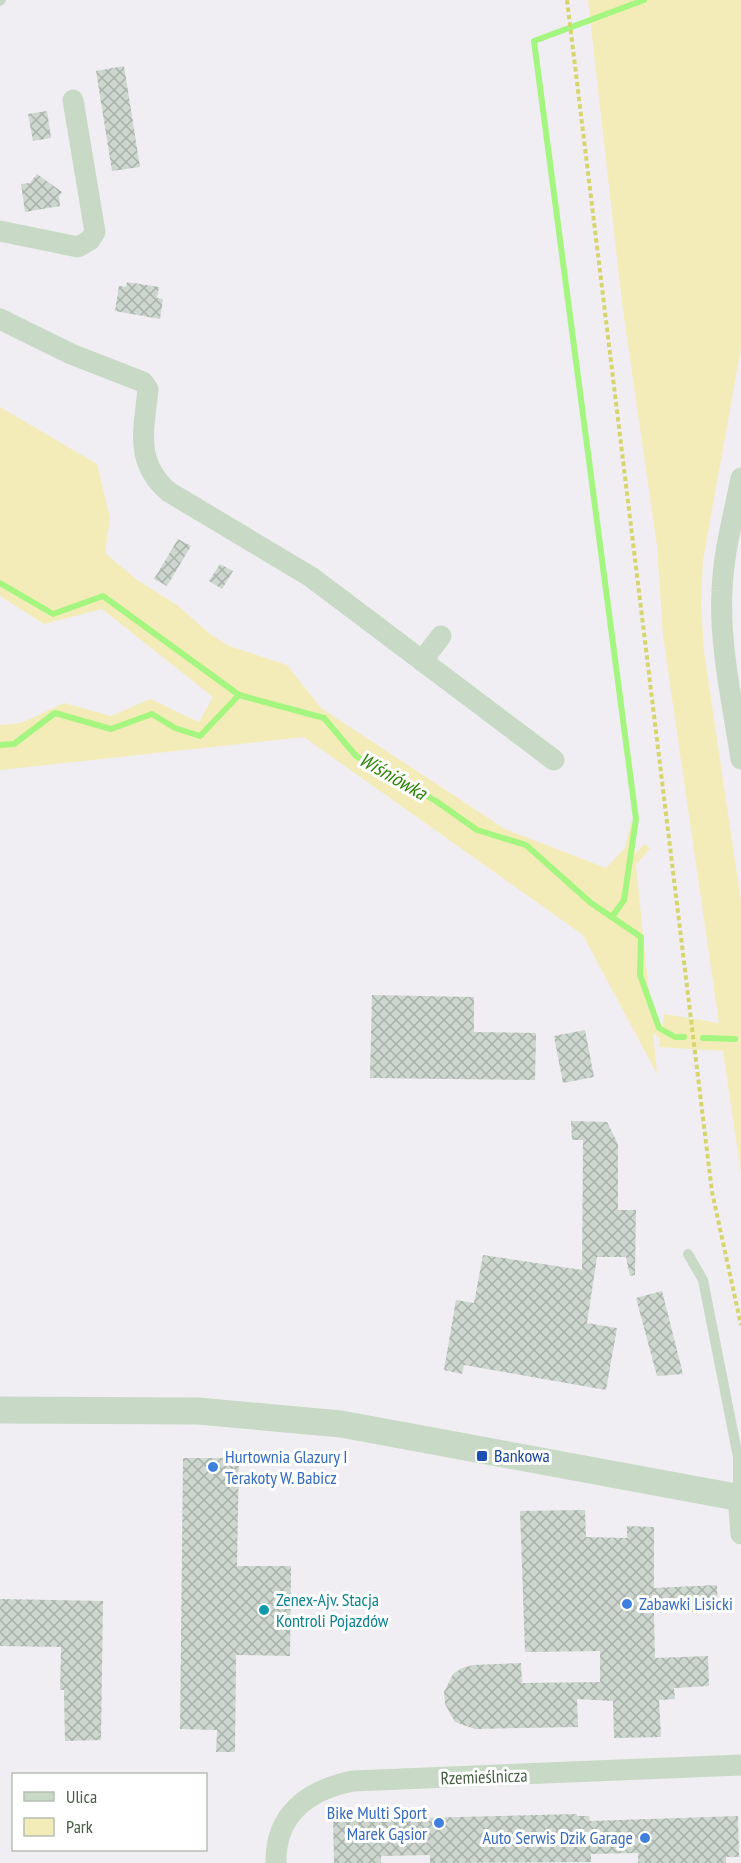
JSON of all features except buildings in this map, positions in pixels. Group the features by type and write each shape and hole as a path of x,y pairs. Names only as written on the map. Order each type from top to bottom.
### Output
{"street":[{"path":"0,231 78,247 90,240 95,232 74,100"},
{"path":"0,319 71,354 143,382 148,390 143,449 147,465 156,481 169,492 311,577 554,760"},
{"path":"741,478 724,566 732,616 741,759"},
{"path":"422,661 441,636"},
{"path":"0,1410 198,1411 341,1424 740,1498 741,1534"},
{"name":"Rzemieślnicza","path":"276,1863 276,1847 288,1815 304,1799 330,1785 353,1781 741,1765"}],"lane":[{"path":"688,1254 703,1280 738,1457 740,1498"}],"path":[{"path":"567,0 712,1192 741,1325"}],"green space":[{"path":"588,0 741,0 741,348 703,560 701,604 704,651 741,902 741,1174 723,1051 659,1047 660,1039 653,1032 657,1074 583,935 304,737 0,770 0,725 21,723 64,703 111,716 150,699 199,722 213,697 102,609 44,624 0,596 0,407 97,464 110,518 105,553 137,580 177,605 210,634 229,646 287,665 321,708 505,829 606,868 625,848 632,819 635,854 644,844 650,848 636,865 649,994 662,1028 664,1014 719,1023 663,636 657,546 622,303"}],"waterway":[{"path":"612,917 624,900 636,819 534,41 644,0"},
{"path":"0,583 53,614 103,596 239,695"},
{"name":"Wiśniówka","path":"0,745 14,744 55,713 111,729 152,714 175,728 200,736 239,695 324,718 356,756 436,801 477,830 526,845 591,903 641,937 640,975 659,1028 675,1037 684,1037"},
{"name":"Wiśniówka","path":"703,1038 735,1039"}],"place":[{"name":"Bankowa","path":"482,1456"},
{"name":"Hurtownia Glazury I Terakoty W. Babicz","path":"213,1467"},
{"name":"Zabawki Lisicki","path":"627,1604"},
{"name":"Zenex-Ajv. Stacja Kontroli Pojazdów","path":"264,1610"},
{"name":"Bike Multi Sport Marek Gąsior","path":"439,1823"},
{"name":"Auto Serwis Dzik Garage","path":"645,1838"}]}
